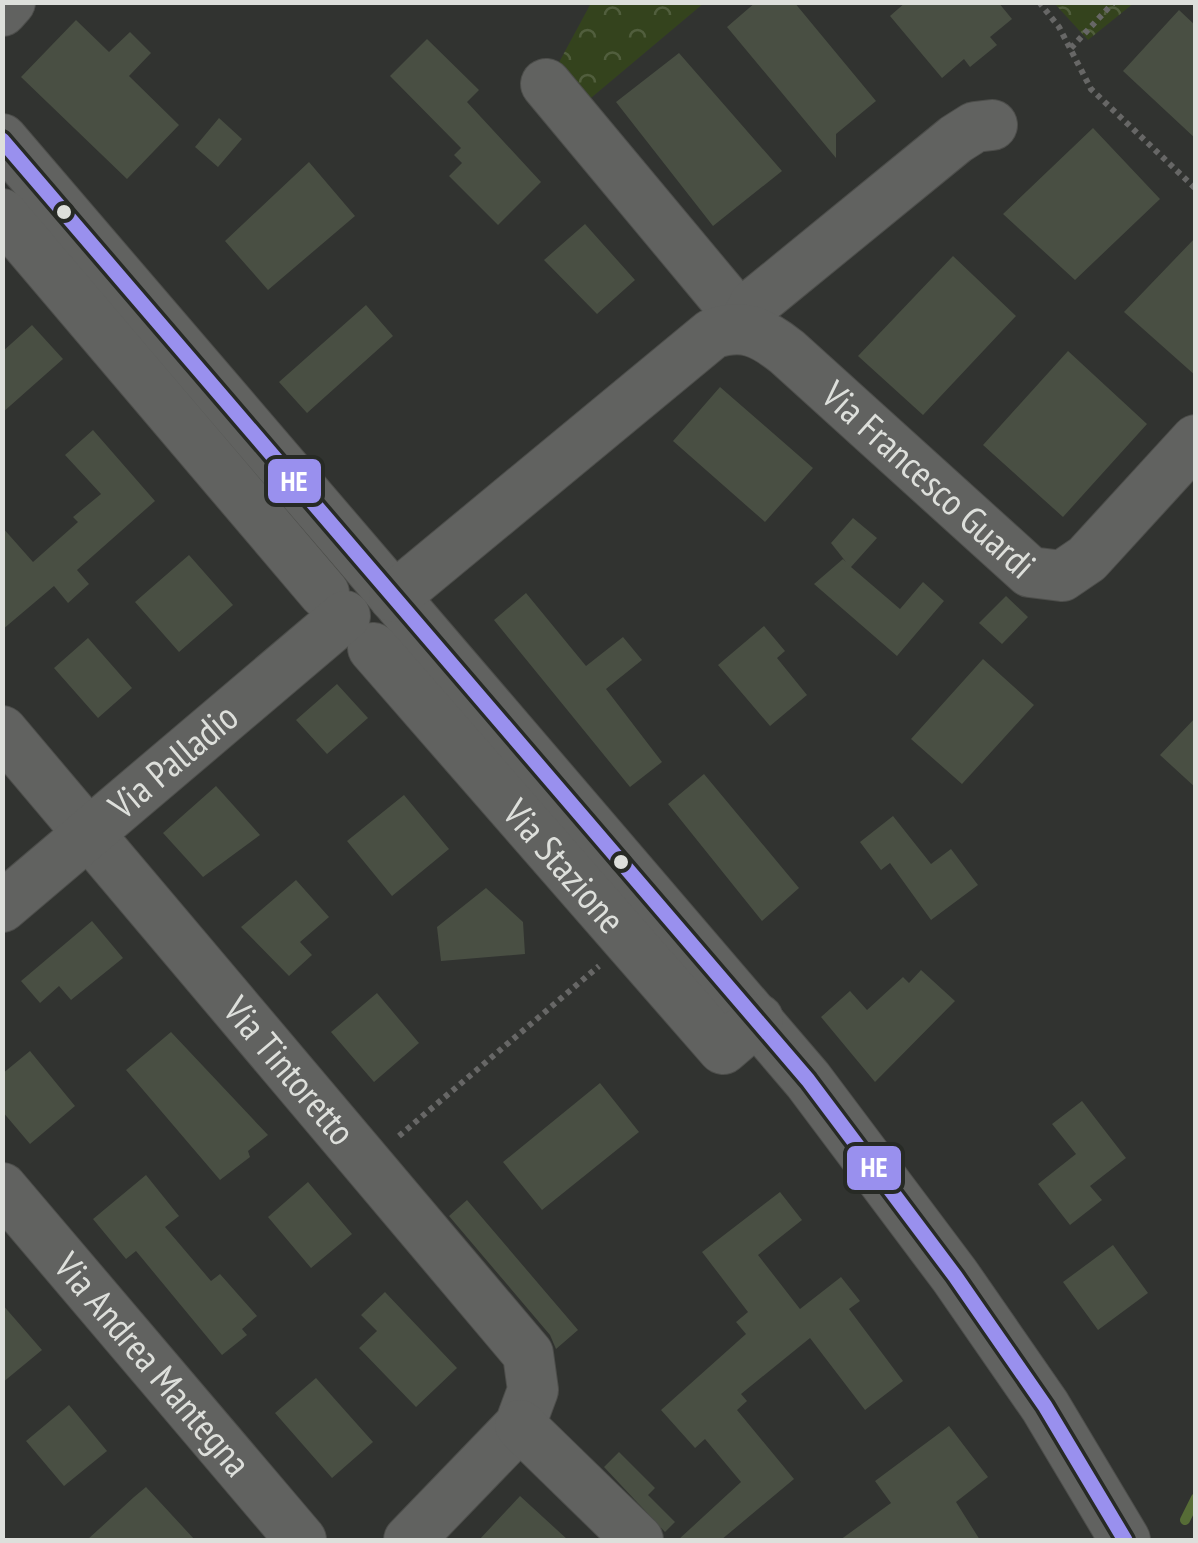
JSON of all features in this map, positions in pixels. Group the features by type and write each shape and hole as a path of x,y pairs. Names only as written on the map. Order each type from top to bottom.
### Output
{"street":[{"path":"2,10 10,2"},
{"name":"Via Francesco Guardi","path":"546,84 726,300 742,327 763,334 786,352 1030,572 1062,576 1087,559 1196,440"},
{"path":"363,559 348,619 403,607 712,334 742,327 754,304 956,139 975,127 992,126"},
{"name":"Via Stazione","path":"2,139 758,1019 955,1276 1045,1406 1126,1540"},
{"name":"Via Stazione","path":"2,214 348,619 724,1048 758,1019"},
{"name":"Via Palladio","path":"2,908 348,619"},
{"name":"Via Tintoretto","path":"2,731 528,1354 533,1390 520,1425"},
{"name":"Via Andrea Mantegna","path":"2,1188 301,1540"},
{"path":"409,1540 520,1425 638,1540"}],"path":[{"path":"1039,2 1071,48 1091,90 1196,189"},
{"path":"1071,48 1114,2"},
{"path":"366,1164 630,939"}],"green space":[{"path":"591,3 704,3 585,103 556,68"},
{"path":"1054,3 1134,3 1088,40"}],"building":[{"path":"756,2 794,2 876,101 836,134 836,158 727,27"},
{"path":"906,2 998,2 1012,19 990,37 997,45 970,67 964,59 942,78 890,16"},
{"path":"1179,10 1196,26 1196,139 1123,71"},
{"path":"76,20 109,52 130,32 151,53 129,76 179,125 127,179 21,77"},
{"path":"427,39 479,90 467,102 541,182 498,225 449,176 462,163 454,155 461,148 390,76"},
{"path":"679,53 782,171 713,226 616,102"},
{"path":"219,118 242,139 218,167 195,147"},
{"path":"1093,128 1160,199 1075,280 1003,214"},
{"path":"309,162 355,216 268,290 225,241"},
{"path":"585,224 635,280 597,314 544,260"},
{"path":"1196,237 1196,376 1124,312"},
{"path":"953,256 1016,316 923,415 858,356"},
{"path":"366,305 393,336 307,413 279,382"},
{"path":"32,325 63,359 2,413 2,352"},
{"path":"1068,351 1147,424 1063,517 983,445"},
{"path":"720,387 813,468 765,522 673,441"},
{"path":"93,430 155,501 77,570 89,584 68,603 54,586 2,630 2,527 33,562 78,522 73,517 101,494 65,455"},
{"path":"853,518 877,538 851,567 900,609 923,582 944,601 897,656 814,584 843,559 846,562 831,543"},
{"path":"189,555 233,605 179,652 135,602"},
{"path":"526,593 586,666 623,637 642,660 606,689 662,762 630,787 494,620"},
{"path":"1006,596 1028,617 1002,644 979,623"},
{"path":"764,626 785,651 777,658 807,695 770,726 718,665"},
{"path":"88,638 132,688 98,718 54,668"},
{"path":"983,659 1034,705 962,784 911,739"},
{"path":"337,684 368,718 327,754 296,720"},
{"path":"1196,717 1196,788 1160,755"},
{"path":"704,774 799,888 762,921 668,804"},
{"path":"216,786 260,835 203,877 163,833"},
{"path":"404,795 449,849 392,896 347,841"},
{"path":"893,816 931,864 951,849 978,885 931,920 890,863 881,870 860,842"},
{"path":"296,880 329,917 300,942 312,955 289,976 241,927"},
{"path":"486,888 523,922 525,954 441,961 437,927"},
{"path":"92,921 123,958 71,1000 59,986 40,1003 21,981"},
{"path":"921,970 955,1001 875,1082 821,1017 850,991 867,1010 903,977 909,983"},
{"path":"377,993 419,1043 374,1082 331,1032"},
{"path":"171,1032 268,1135 248,1151 250,1157 220,1180 126,1070"},
{"path":"30,1051 75,1106 30,1144 2,1111 2,1074"},
{"path":"600,1083 639,1132 542,1210 503,1162"},
{"path":"1082,1101 1126,1158 1090,1186 1102,1200 1070,1225 1038,1184 1076,1154 1052,1124"},
{"path":"146,1175 179,1216 165,1227 211,1281 220,1274 257,1316 242,1329 247,1335 222,1355 136,1251 126,1259 93,1219"},
{"path":"308,1182 352,1234 311,1268 268,1217"},
{"path":"780,1192 802,1220 758,1255 800,1309 841,1277 860,1301 849,1309 903,1381 865,1410 810,1338 741,1394 747,1401 737,1410 794,1479 721,1540 678,1540 741,1482 705,1439 695,1448 661,1410 746,1334 736,1322 748,1312 702,1252"},
{"path":"467,1200 578,1330 556,1349 550,1335 449,1216"},
{"path":"1113,1245 1148,1293 1098,1330 1063,1282"},
{"path":"385,1292 457,1368 416,1407 359,1348 377,1331 361,1315"},
{"path":"2,1304 42,1350 2,1383"},
{"path":"316,1378 373,1442 332,1478 275,1413"},
{"path":"69,1405 107,1451 64,1486 26,1441"},
{"path":"949,1426 988,1477 956,1502 980,1540 840,1540 891,1503 875,1481"},
{"path":"619,1452 655,1488 648,1495 675,1522 665,1532 604,1467"},
{"path":"146,1487 195,1540 87,1540 134,1497"},
{"path":"520,1496 568,1540 479,1540"}],"waterway":[{"path":"1185,1520 1196,1498"}],"transit line":[{"name":"HE","path":"2,140 808,1080 955,1276 1045,1406 1125,1540"}]}
